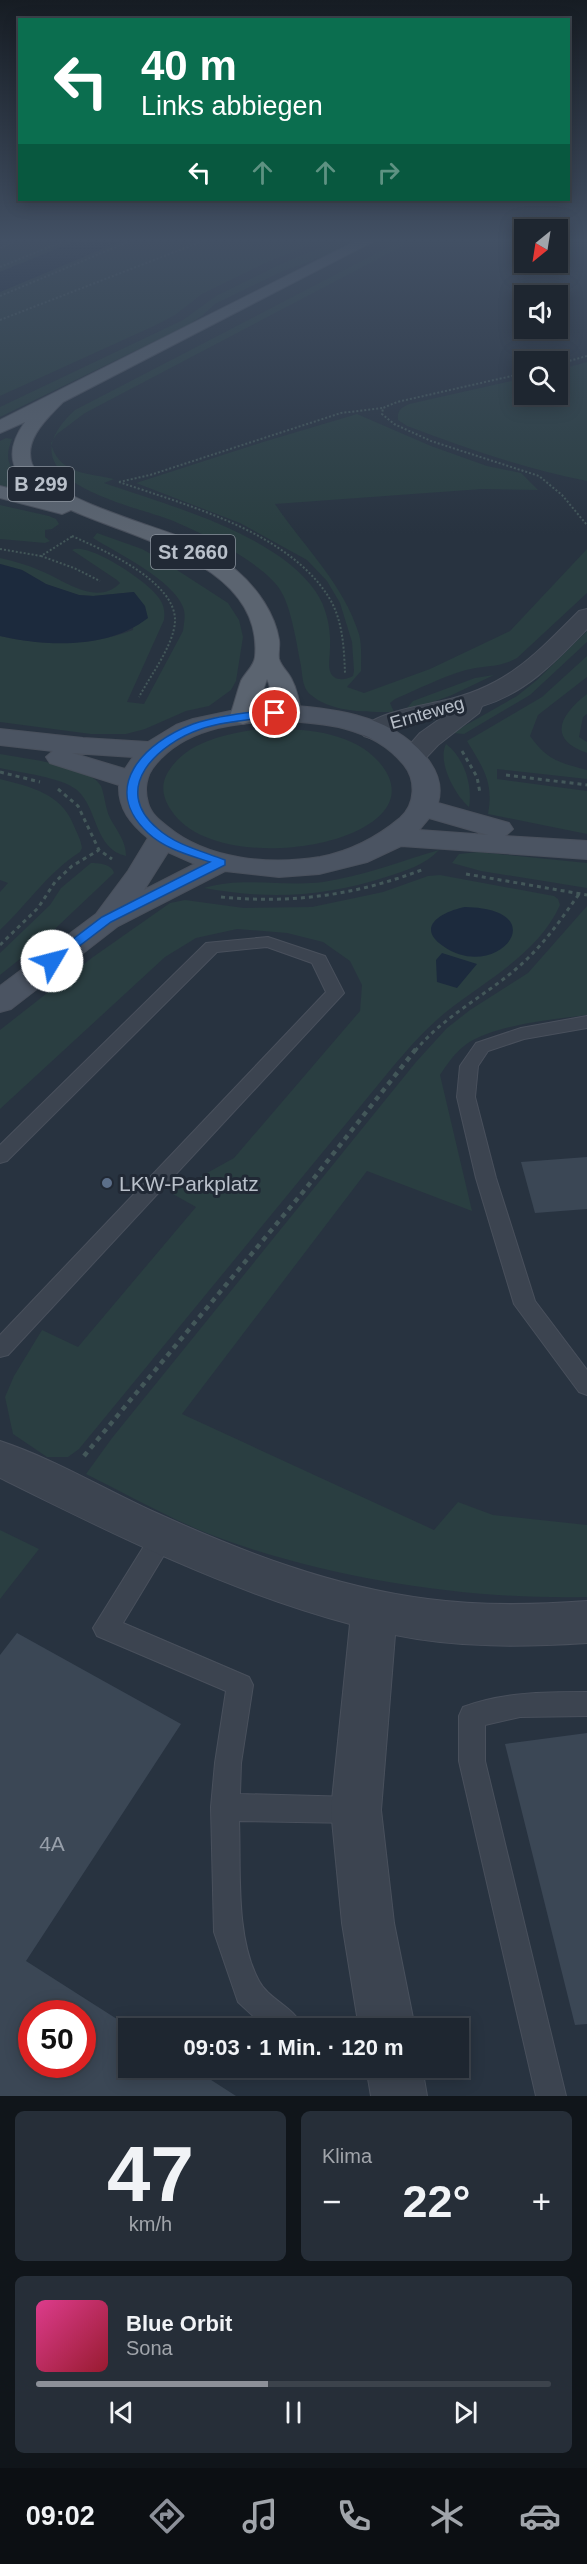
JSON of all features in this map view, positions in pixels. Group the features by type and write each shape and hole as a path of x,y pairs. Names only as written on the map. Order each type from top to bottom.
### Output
{"main road":[{"name":"B 299","path":"0,427 174,339"},
{"name":"B 299","path":"58,397 27,432 23,445 22,465 34,480 61,496 139,529"},
{"name":"St 2660","path":"0,492 139,529 174,542 204,558 240,587 259,614 265,629 267,660"},
{"name":"St 2660","path":"0,498 54,506"},
{"path":"243,716 255,680 267,660 284,690 288,713"},
{"path":"288,713 332,718 372,731 396,744 412,757 424,778 427,795 423,808 399,837 368,852 320,865 269,868 220,862 184,850 162,838 137,812 132,796 134,781 141,764 154,750 197,727 243,716 288,713"},
{"path":"0,738 154,750"},
{"path":"0,738 134,781"},
{"path":"423,808 583,850"},
{"path":"399,837 583,850"},
{"path":"107,920 141,873 162,838"},
{"path":"0,1002 107,920 220,862"}],"street":[{"name":"Ernteweg","path":"412,757 429,739 483,698 524,676 587,616"},
{"name":"Ernteweg","path":"372,731 398,720 483,698"},
{"path":"0,1458 164,1537 247,1571 374,1610 417,1618 493,1625 536,1626 587,1622"},
{"path":"374,1610 356,1810 368,1923 385,2018"},
{"path":"396,2078 399,2096"}],"lane":[{"path":"0,1156 212,947 268,942 319,960 335,993 0,1348"},
{"path":"587,1022 521,1034 482,1047 469,1066 466,1098 486,1178 525,1304 587,1386"},
{"path":"164,1537 106,1628 240,1686 228,1763 225,1807 228,1932 248,1992 277,2018"},
{"path":"551,2096 472,1761 472,1716 520,1705 587,1704"},
{"path":"225,1807 356,1810"}],"path":[{"path":"568,361 587,356"},
{"path":"345,673 342,631 332,603 320,583 303,566 266,542 224,522 118,482 150,475 342,413 383,408 421,395 514,375"},
{"path":"383,408 382,414 390,423 483,458 532,472 552,486 587,525"},
{"path":"41,556 97,517"},
{"path":"72,536 119,558 163,592 174,605 175,621 171,635 139,697"},
{"path":"0,549 41,556 74,568 100,581"},
{"path":"0,772 38,781 70,797 78,806 99,850 72,866 55,882 38,908 0,945"},
{"path":"506,776 587,785"},
{"path":"59,1486 303,1192 417,1048 449,1017 515,970 543,944 579,894"}],"green space":[{"path":"0,339 126,339 0,396"},
{"path":"143,339 160,339 0,417 0,407"},
{"path":"212,339 226,339 85,413 55,437 56,434 75,410"},
{"path":"587,362 587,481 496,457 407,426 398,420 400,410 409,404 514,380 514,405 568,405 568,367"},
{"path":"357,414 431,446 487,466 521,473 538,490 482,489 275,504 333,582 352,616 360,638 361,671 347,687 364,693 430,669 510,631 587,549 587,593 511,661 473,668 430,683 390,703 394,712 340,708 320,701 305,688 289,609 279,589 268,576 238,554 202,534 171,520 100,496 77,484 60,470 52,453 53,448 60,461 67,466 84,473 114,479 104,483 219,524 249,538 298,572 316,592 323,605 330,634 329,669 334,677 340,679 353,676 352,642 340,603 327,581 307,560 240,523 136,483"},
{"path":"6,438 12,439 8,457 13,469 35,491 26,492 0,486 0,441"},
{"path":"0,505 49,516 56,519 59,524 52,529 45,530 45,537 50,541 45,543 0,539"},
{"path":"97,533 142,549 228,603 239,620 243,637 236,681 231,690 209,706 186,711 145,729 126,734 91,734 0,722 0,636 33,642 67,643 101,639 133,630 134,592 79,595 46,584 22,570 0,564 0,558 31,567 91,592 101,593 111,590 120,583 72,550 80,549 104,557 118,565 153,591 163,606 164,620 127,702 144,704 183,631 183,607 177,597 156,577 93,538"},
{"path":"587,631 587,642 530,695 464,734 452,733 517,696 537,680"},
{"path":"587,656 587,677 538,715 530,736 548,755 587,770 587,779 497,769 497,779 587,791 587,834 488,814 490,793 486,776 467,741 542,697"},
{"path":"494,675 452,695 411,710 407,708 413,701 475,678"},
{"path":"587,694 587,714 583,717 579,737 587,742 587,753 566,741 562,733 562,726 570,710"},
{"path":"260,729 291,729 324,733 354,743 367,751 379,762 392,790 382,813 356,831 318,843 275,848 233,845 196,832 171,810 166,801 163,787 168,772 176,761 197,746 234,733"},
{"path":"446,744 458,756 466,772 470,790 469,807 458,795 449,778 444,760"},
{"path":"0,754 55,764 95,779 101,786 108,814 123,841 126,856 116,852 102,837 89,807 77,790 51,779 0,768"},
{"path":"0,779 34,789 53,799 68,815 82,848 48,879 0,930 0,892 8,883 0,880"},
{"path":"439,850 421,864 407,870 341,889 274,895 204,888 248,882 323,882 367,872"},
{"path":"478,852 587,863 587,888 481,871 452,863 459,854"},
{"path":"91,863 108,866 114,873 40,943 0,975 0,953 50,905 61,888"},
{"path":"440,875 554,896 560,905 539,938 525,952 446,1012 410,1047 79,1449 68,1457 47,1457 13,1434 5,1397 14,1376 42,1330 78,1347 196,1207 171,1193 234,1158 360,1011 362,985 350,961 323,942 287,933 237,929 196,938 165,957 0,1109 0,1030 93,957 170,903 185,900 244,908 312,907 383,892 428,876"},
{"path":"587,906 587,1015 509,1027 480,1037 460,1050 440,1075 472,1211 367,1171 182,1414 434,1530 458,1502 493,1515 587,1525 587,1597 492,1595 444,1590 395,1583 299,1563 209,1534 86,1474 112,1438 416,1062 447,1028 470,1010 528,973"},
{"path":"0,1530 39,1549 0,1599"}],"water":[{"path":"0,564 22,570 46,584 79,595 134,592 145,606 148,618 115,635 77,643 38,642 0,636"},
{"path":"465,907 493,911 508,919 513,930 509,942 498,951 482,956 463,955 443,946 431,932 435,920"},
{"path":"442,953 477,964 457,988 437,982 436,960"}],"building":[{"path":"587,1157 587,1209 535,1213 521,1162"},
{"path":"17,1633 181,1724 26,1961 87,2000 18,2000 18,2078 96,2078 96,2006 118,2020 118,2078 208,2078 236,2096 0,2096 0,1655"},
{"path":"587,1733 587,2024 575,2025 505,1744"}],"place":[{"name":"LKW-Parkplatz","path":"107,1183"}],"route":[{"path":"52,961 107,920 220,862 184,850 162,838 153,832 137,812 132,789 137,772 146,757 185,731 211,722 275,713"}]}
